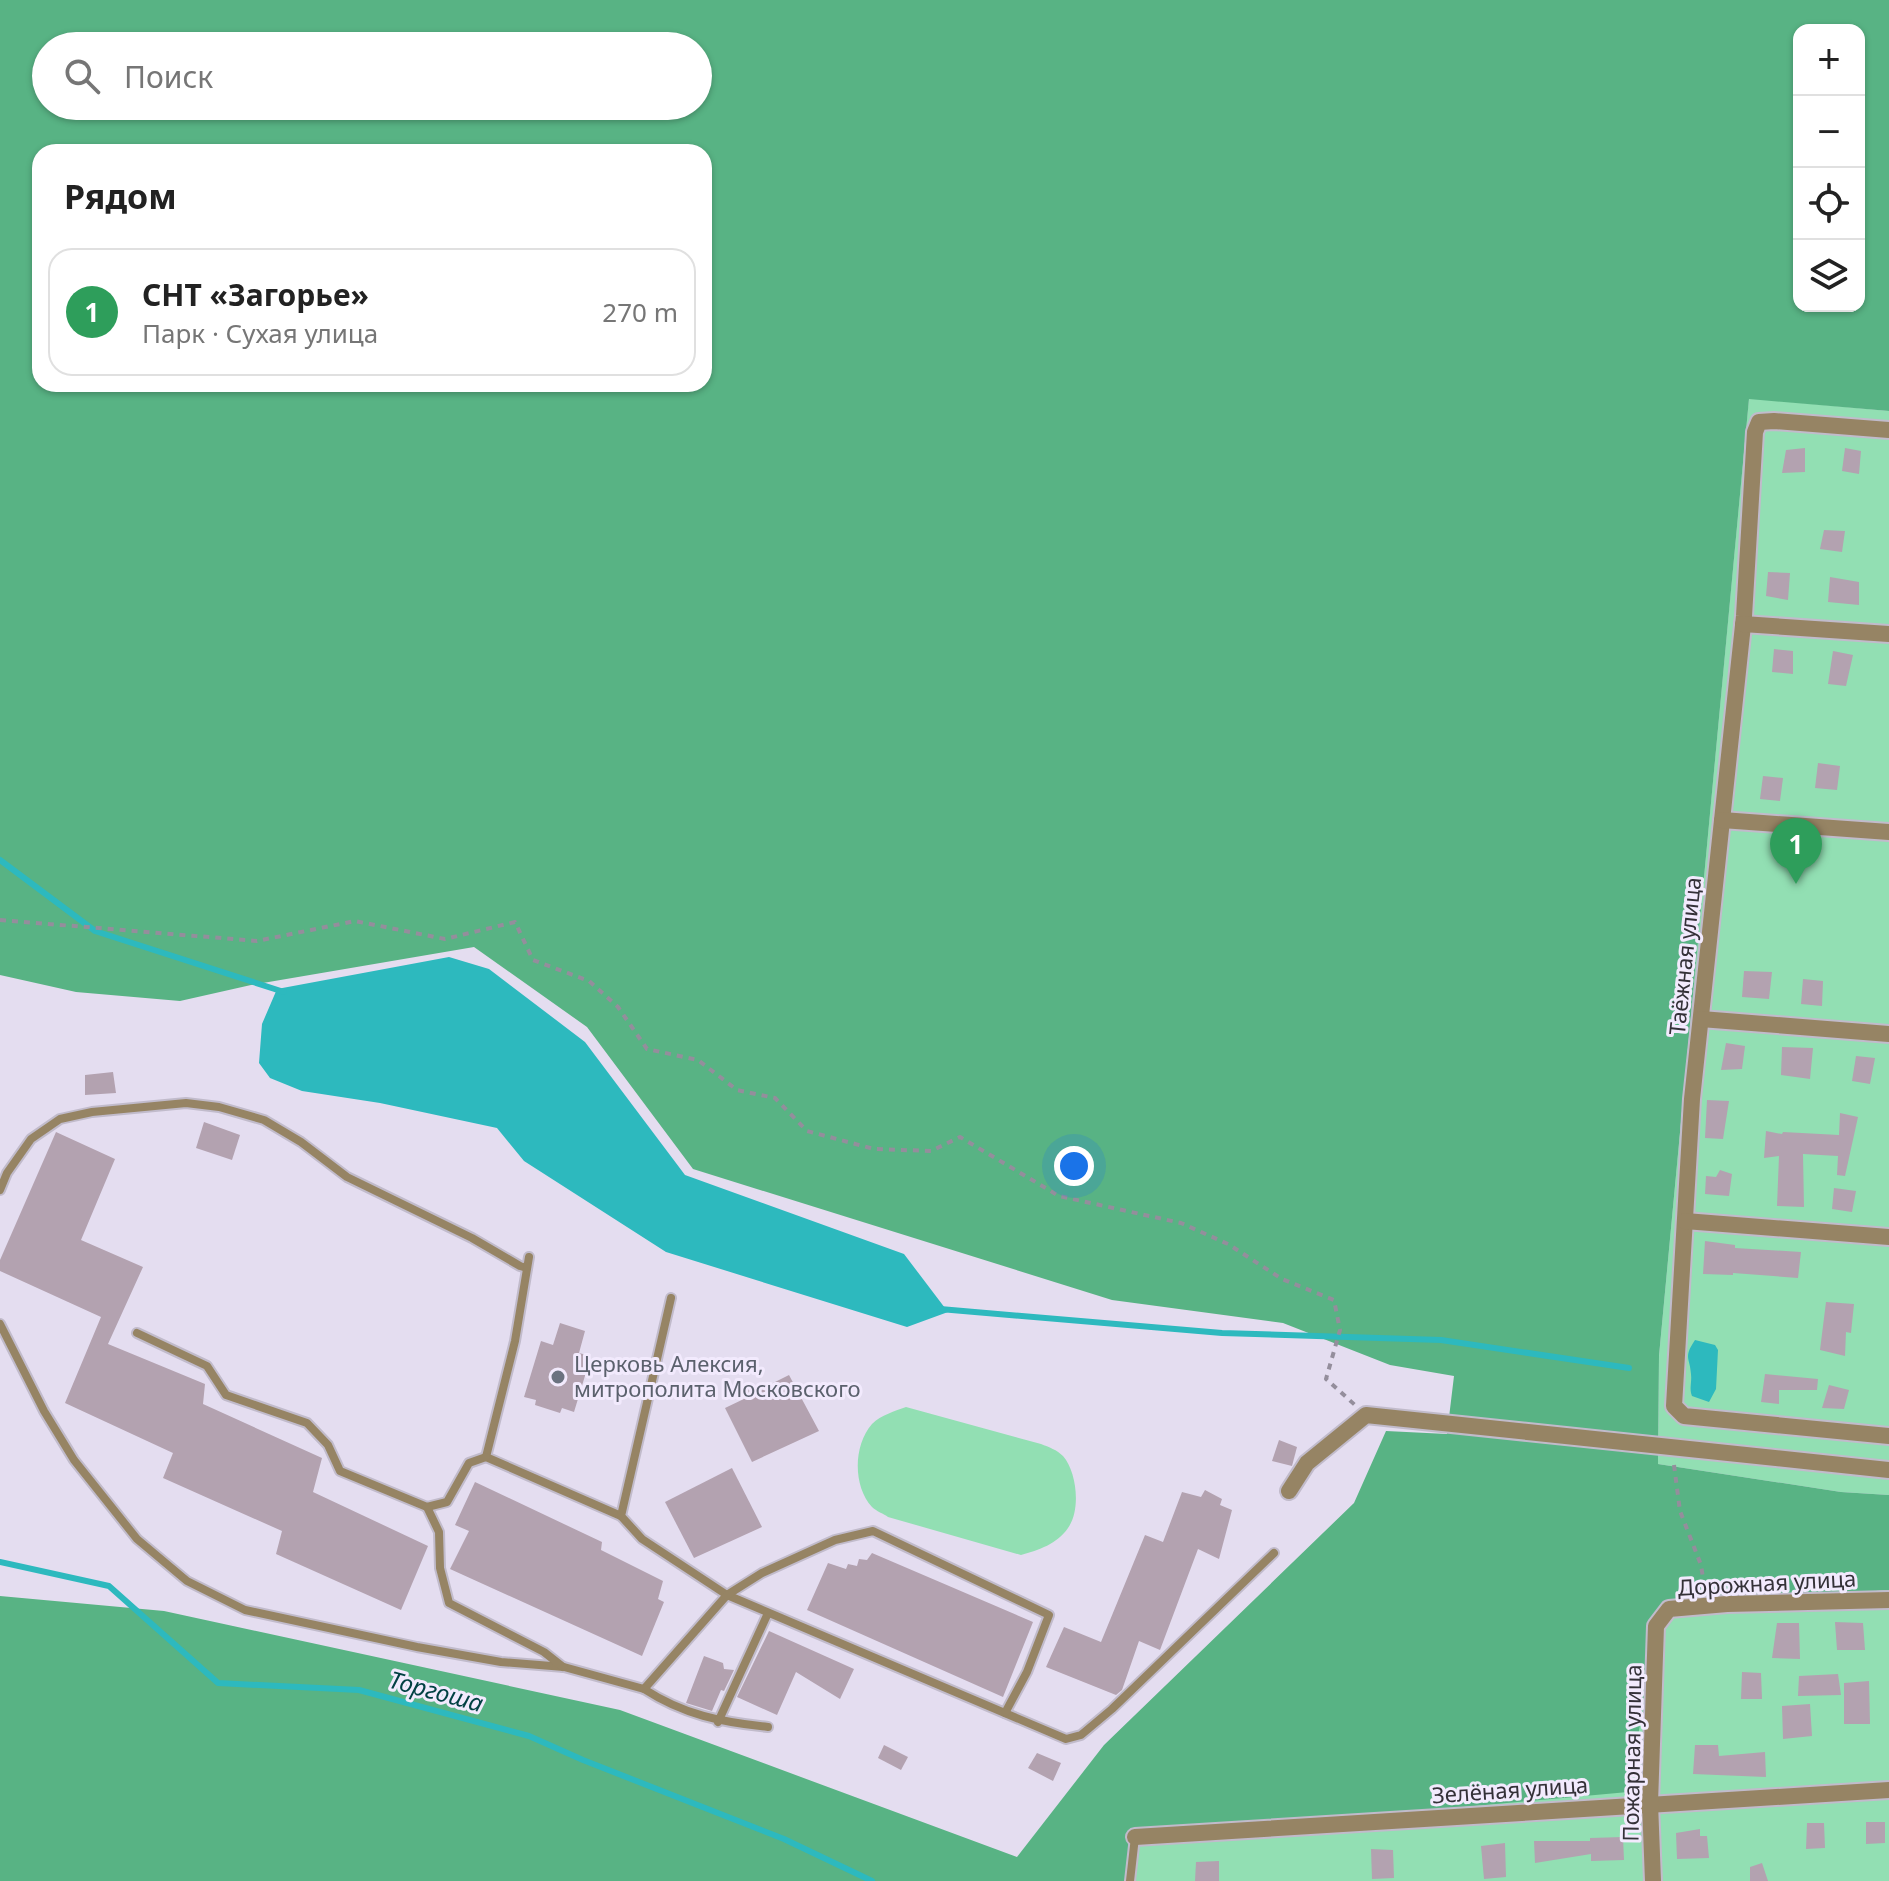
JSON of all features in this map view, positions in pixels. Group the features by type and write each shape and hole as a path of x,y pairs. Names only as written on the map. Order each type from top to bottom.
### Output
{"street":[{"name":"Таёжная улица","path":"1889,430 1759,422 1755,432 1743,624 1692,1099 1674,1406 1684,1416 1889,1436"},
{"path":"1743,624 1889,634"},
{"path":"1722,820 1889,832"},
{"path":"1701,1019 1889,1034"},
{"path":"1685,1221 1889,1237"},
{"path":"1289,1491 1307,1463 1366,1415 1889,1470"},
{"name":"Дорожная улица","path":"1656,1626 1669,1609 1889,1600"},
{"name":"Пожарная улица","path":"1653,1881 1650,1803 1656,1626"},
{"name":"Зелёная улица","path":"1135,1837 1889,1790"}],"lane":[{"path":"0,1190 7,1173 31,1139 60,1119 92,1112 186,1103 219,1107 264,1120 301,1142 347,1177 527,1268"},
{"path":"486,1457 515,1341 529,1257"},
{"path":"621,1516 671,1298"},
{"path":"0,1324 44,1411 74,1460 137,1539 187,1581 245,1610 501,1662 564,1667 644,1689 667,1704 718,1722 768,1727"},
{"path":"137,1333 207,1366 226,1395 307,1423 328,1445 340,1471 427,1507 447,1502 469,1463 486,1457 621,1516 642,1539 727,1595 1066,1739 1081,1735 1112,1709 1274,1553"},
{"path":"427,1507 439,1532 440,1568 449,1603 544,1652 564,1667"},
{"path":"644,1689 727,1595 762,1573 835,1540 873,1531 1049,1615 1027,1672 1005,1713"},
{"path":"718,1722 768,1613"},
{"path":"1130,1881 1135,1837"}],"path":[{"path":"0,920 257,941 355,921 445,939 515,922 533,960 589,981 618,1007 647,1049 698,1060 737,1090 775,1098 807,1131 874,1149 931,1151 960,1137 1059,1196 1181,1223 1228,1244 1282,1279 1334,1300 1340,1330 1326,1379 1366,1415"},
{"path":"1672,1447 1680,1511 1701,1565 1706,1606"}],"green space":[{"path":"0,0 1889,0 1889,411 1749,399 1659,1356 1658,1464 1841,1492 1889,1495 1889,1590 1661,1607 1628,1792 1135,1837 1125,1881 0,1881 0,1596 164,1611 620,1710 1017,1857 1104,1745 1354,1503 1386,1431 1447,1434 1454,1376 1390,1365 1283,1323 1112,1300 693,1169 587,1027 474,947 251,985 180,1001 76,992 0,975"},
{"path":"1749,398 1889,411 1889,1495 1841,1492 1658,1464 1659,1356"},
{"path":"906,1407 1041,1444 1061,1454 1072,1471 1076,1491 1075,1511 1064,1534 1041,1548 1021,1555 888,1517 874,1508 861,1488 858,1466 861,1443 872,1424"},
{"path":"1889,1590 1889,1881 1125,1881 1135,1837 1656,1626 1661,1607"}],"water":[{"path":"449,957 489,969 585,1042 685,1175 904,1254 948,1312 907,1327 666,1252 524,1161 497,1128 380,1103 302,1091 270,1078 259,1063 262,1024 277,989"},
{"path":"1695,1340 1715,1345 1718,1350 1716,1389 1709,1402 1691,1393 1688,1354"}],"building":[{"path":"1805,448 1805,472 1782,473 1786,450"},
{"path":"1845,448 1861,451 1859,474 1842,471"},
{"path":"1824,530 1845,531 1842,552 1820,549"},
{"path":"1768,572 1790,573 1788,600 1766,596"},
{"path":"1830,577 1859,582 1859,605 1828,602"},
{"path":"1774,649 1793,651 1793,674 1772,672"},
{"path":"1833,651 1853,655 1846,686 1828,684"},
{"path":"1818,763 1840,766 1837,790 1815,788"},
{"path":"1763,776 1783,778 1780,801 1760,799"},
{"path":"1744,971 1772,972 1769,999 1742,997"},
{"path":"1803,979 1823,981 1822,1006 1801,1004"},
{"path":"1726,1043 1745,1046 1742,1069 1721,1070"},
{"path":"1782,1047 1813,1048 1810,1079 1781,1075"},
{"path":"1856,1056 1875,1058 1870,1084 1852,1081"},
{"path":"113,1072 116,1093 85,1095 85,1075"},
{"path":"1707,1100 1729,1101 1723,1139 1705,1138"},
{"path":"1840,1113 1858,1117 1845,1176 1837,1175 1838,1156 1803,1154 1804,1207 1777,1206 1779,1156 1764,1158 1766,1131 1839,1135"},
{"path":"204,1122 240,1135 232,1160 196,1148"},
{"path":"56,1132 115,1159 81,1240 143,1267 108,1344 205,1384 203,1404 322,1458 313,1492 428,1546 401,1610 276,1554 282,1531 163,1478 173,1453 65,1403 101,1317 0,1271 0,1260"},
{"path":"1720,1170 1732,1174 1729,1196 1705,1194 1706,1176 1716,1177"},
{"path":"1834,1188 1856,1191 1852,1212 1832,1209"},
{"path":"1705,1241 1735,1245 1735,1248 1801,1252 1798,1278 1703,1274"},
{"path":"1826,1302 1854,1304 1851,1333 1846,1332 1845,1356 1820,1350"},
{"name":"Церковь Алексия, митрополита Московского","path":"560,1323 585,1331 579,1353 591,1356 574,1412 562,1408 560,1413 535,1405 536,1400 524,1397 541,1341 553,1345"},
{"path":"1765,1374 1818,1379 1817,1390 1779,1390 1779,1404 1761,1402"},
{"path":"789,1375 819,1431 752,1462 725,1408 748,1397 746,1390 762,1382 765,1387"},
{"path":"1829,1385 1849,1390 1844,1409 1822,1408"},
{"path":"1279,1440 1297,1447 1292,1466 1272,1461"},
{"path":"732,1468 762,1527 694,1558 665,1502"},
{"path":"475,1482 602,1542 601,1550 663,1581 658,1599 664,1602 642,1656 450,1569 469,1531 455,1525"},
{"path":"1205,1490 1222,1499 1220,1505 1232,1510 1219,1559 1198,1549 1160,1650 1139,1641 1122,1690 1116,1695 1046,1667 1064,1627 1101,1642 1145,1535 1163,1542 1182,1492 1201,1497"},
{"path":"872,1553 1033,1622 1003,1697 807,1610 828,1563 846,1569 848,1564 857,1566 859,1559 867,1560"},
{"path":"1835,1622 1863,1623 1865,1650 1837,1650"},
{"path":"1777,1623 1799,1623 1800,1659 1772,1658"},
{"path":"769,1631 854,1669 840,1699 796,1672 777,1715 737,1697"},
{"path":"704,1656 723,1663 724,1669 734,1670 712,1711 686,1703"},
{"path":"1742,1672 1761,1673 1762,1699 1741,1699"},
{"path":"1838,1674 1841,1695 1798,1696 1799,1676"},
{"path":"1869,1681 1870,1724 1844,1724 1844,1683"},
{"path":"1810,1704 1812,1736 1783,1739 1782,1706"},
{"path":"884,1745 908,1757 901,1770 878,1758"},
{"path":"1695,1745 1718,1745 1719,1756 1765,1752 1766,1777 1693,1774"},
{"path":"1037,1753 1061,1763 1053,1781 1028,1768"},
{"path":"1866,1822 1885,1822 1885,1843 1866,1844"},
{"path":"1807,1823 1824,1823 1825,1848 1806,1849"},
{"path":"1700,1829 1700,1836 1707,1836 1709,1858 1677,1859 1676,1833"},
{"path":"1623,1837 1624,1860 1591,1861 1591,1854 1535,1863 1534,1841 1590,1841 1590,1838"},
{"path":"1505,1843 1506,1877 1484,1879 1481,1846"},
{"path":"1371,1849 1393,1850 1394,1878 1372,1879"},
{"path":"1219,1861 1219,1881 1195,1881 1196,1862"},
{"path":"1762,1863 1768,1881 1750,1881 1750,1867"}],"waterway":[{"path":"0,860 95,931 284,992"},
{"path":"940,1309 1222,1333 1441,1340 1629,1368"},
{"name":"Торгоша","path":"0,1562 109,1586 218,1683 359,1690 529,1736 784,1839 872,1881"}],"place":[{"name":"СНТ «Загорье»","path":"1796,884"},
{"name":"Церковь Алексия, митрополита Московского","path":"558,1377"}]}
